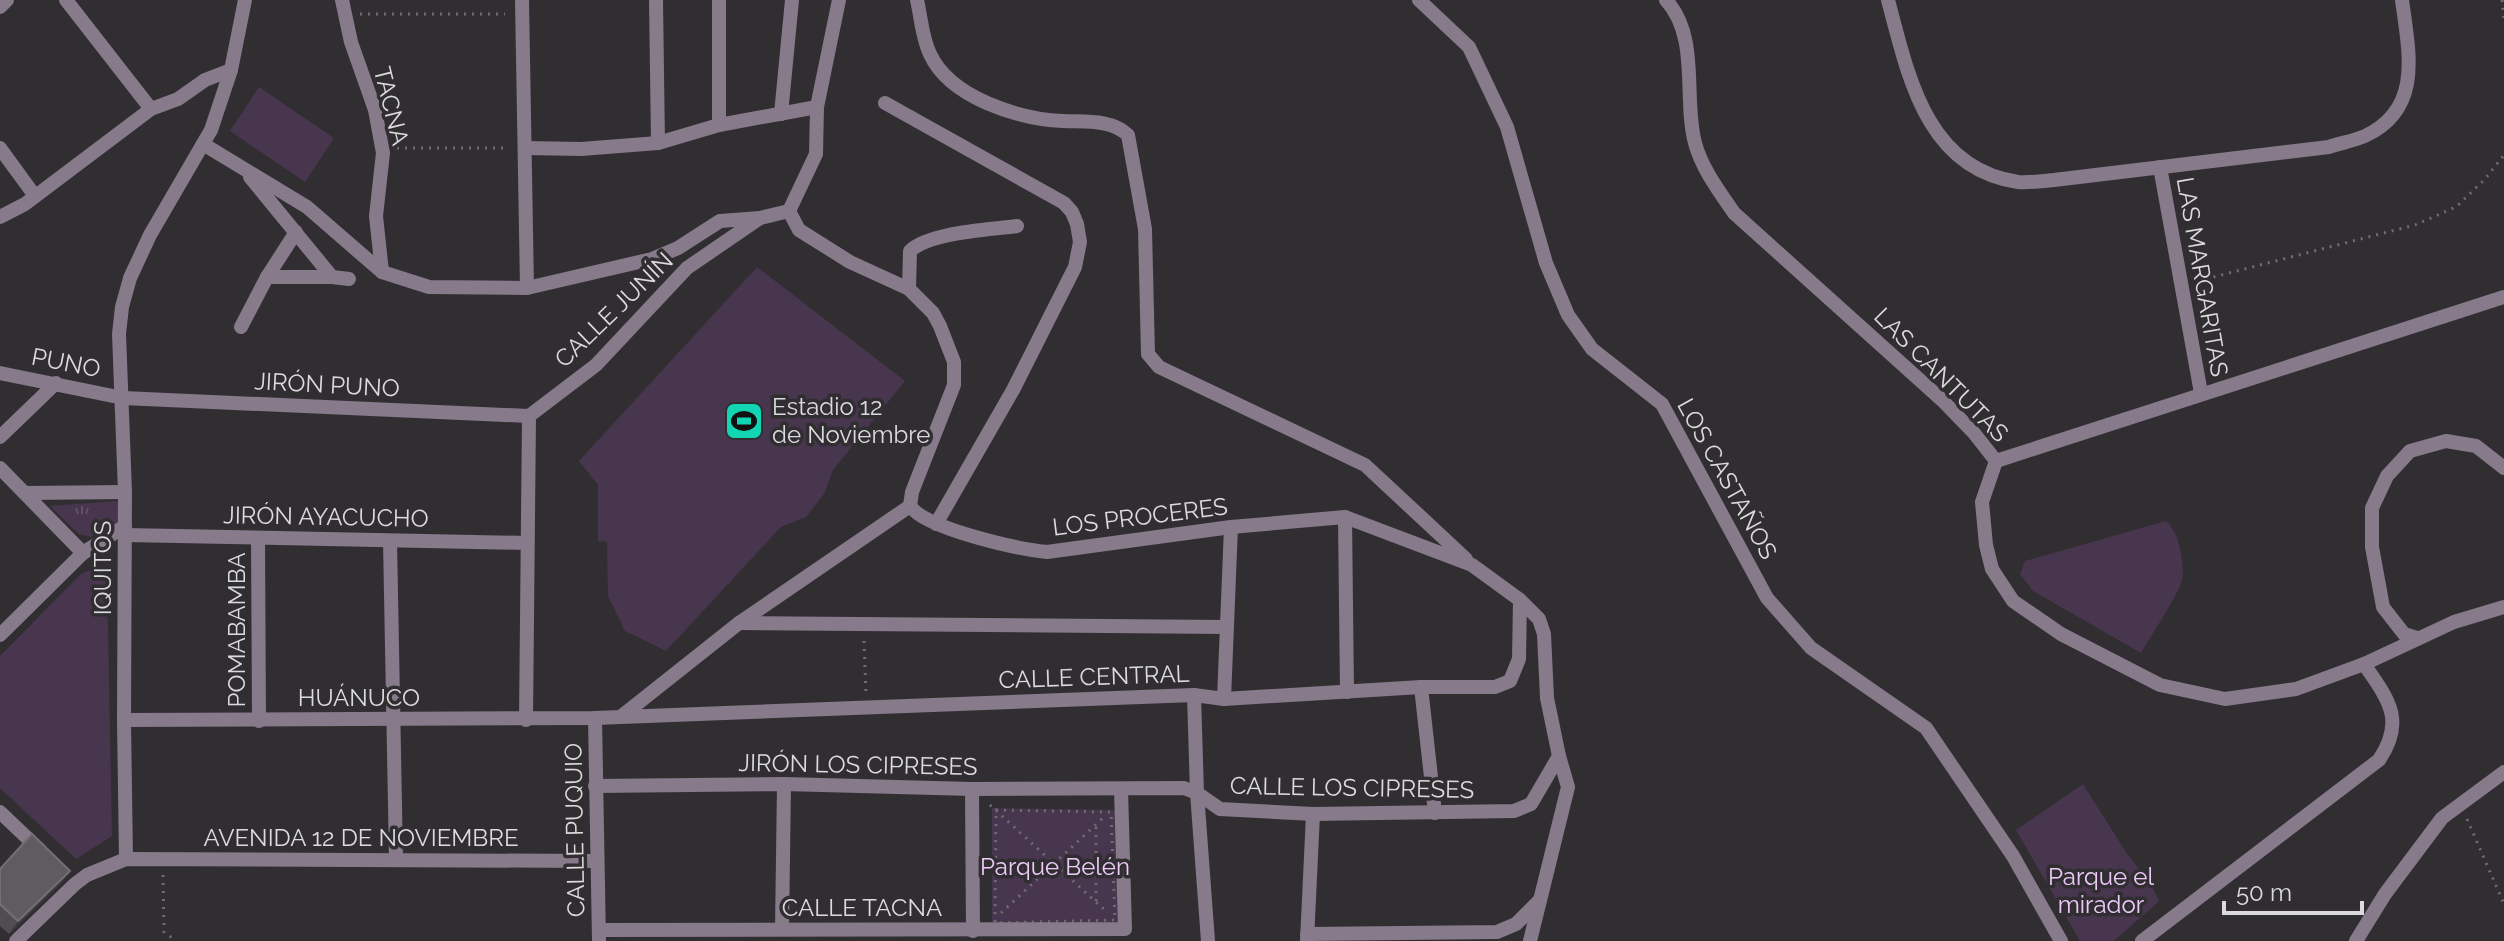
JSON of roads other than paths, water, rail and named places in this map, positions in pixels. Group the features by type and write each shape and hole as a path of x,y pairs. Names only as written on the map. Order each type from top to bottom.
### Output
{"street":[{"path":"0,7 7,0"},
{"path":"66,0 151,109"},
{"name":"IQUITOS","path":"126,859 125,492 119,334 122,307 130,278 150,235 211,130 231,70 245,0"},
{"path":"656,0 658,143"},
{"path":"719,0 719,125"},
{"path":"781,114 792,0"},
{"path":"622,715 739,623 910,506 912,492 954,385 954,362 933,313 909,289 850,262 799,230 789,211 816,154 817,107 839,0"},
{"path":"917,0 929,54 956,85 1005,111 1054,120 1099,122 1120,127 1128,135 1145,229 1148,354 1153,361 1159,367 1365,465 1472,565"},
{"name":"LOS CASTAÑOS","path":"1419,0 1469,47 1507,127 1546,263 1568,315 1592,349 1662,404 1767,598 1793,628 1811,648 1926,728 2013,856 2061,941"},
{"name":"LAS CANTUTAS","path":"1666,0 1682,26 1695,143 1708,175 1734,213 1942,400 1996,461 2504,297"},
{"path":"1888,0 1902,54 1932,127 1952,153 1980,170 2018,182 2329,147 2364,137 2390,121 2406,95 2409,60 2402,0"},
{"name":"TACNA","path":"344,7 351,42 375,110 382,148 376,216 382,272"},
{"path":"522,7 527,288"},
{"path":"0,217 35,196 151,109 178,99 205,80 231,70"},
{"path":"885,103 1064,203 1077,224 1080,242 1075,267 1027,362 936,524"},
{"path":"525,148 581,149 658,143 719,125 817,107"},
{"path":"203,144 307,207 382,272 429,287 527,288 652,259 678,248 720,221 760,218"},
{"path":"0,148 35,196"},
{"path":"239,165 332,277"},
{"name":"LAS MARGARITAS","path":"2160,167 2201,393"},
{"name":"CALLE JUNÍN","path":"529,416 596,365 687,268 760,218 789,211"},
{"path":"909,289 910,251 915,246 952,235 1017,226"},
{"path":"241,327 267,277 296,232"},
{"path":"267,277 349,279"},
{"name":"PUNO","path":"0,373 123,398"},
{"path":"0,437 56,383"},
{"name":"JIRÓN PUNO","path":"123,398 529,416"},
{"path":"526,720 529,416"},
{"path":"2417,638 2404,634 2383,607 2374,558 2372,508 2387,476 2410,451 2446,441 2476,446 2504,468"},
{"path":"1996,461 1982,502 1992,569 2013,601 2061,634 2160,685 2225,699 2296,689 2364,664 2454,622 2504,607"},
{"path":"0,468 83,553"},
{"path":"25,493 125,492"},
{"name":"LOS PROCERES","path":"910,506 915,513 936,524 1026,550 1047,552 1231,527 1345,517 1472,565 1520,600 1539,619 1544,634 1547,698 1568,787 1541,899"},
{"path":"1345,517 1347,692"},
{"path":"1224,699 1231,527"},
{"path":"0,635 83,553 125,531"},
{"name":"JIRÓN AYACUCHO","path":"125,531 258,538 527,543"},
{"name":"POMABAMBA","path":"258,538 259,721"},
{"path":"390,541 396,858"},
{"name":"CALLE CENTRAL","path":"595,718 1194,695 1224,699 1421,687 1495,687 1510,681 1519,659 1520,600"},
{"path":"739,623 1226,627"},
{"path":"2142,941 2379,760 2389,745 2393,713 2388,699 2364,664"},
{"path":"1421,687 1435,813"},
{"path":"1194,695 1197,793 1208,941"},
{"name":"HUÁNUCO","path":"124,720 595,718"},
{"name":"CALLE PUQUIO","path":"595,718 599,936"},
{"name":"CALLE LOS CIPRESES","path":"1121,789 1184,788 1220,809 1313,814 1514,811 1531,804 1559,756"},
{"path":"2356,941 2385,894 2442,818 2504,772"},
{"path":"782,929 784,784"},
{"name":"JIRÓN LOS CIPRESES","path":"595,786 784,784 1121,789"},
{"path":"972,789 978,931"},
{"name":"CALLE TACNA","path":"599,936 782,929 978,931 1120,924 1121,789"},
{"path":"0,812 64,873 87,875 126,859"},
{"path":"1313,814 1307,937 1497,932 1510,928 1541,899"},
{"name":"AVENIDA 12 DE NOVIEMBRE","path":"126,859 597,861"},
{"path":"16,941 64,873"},
{"path":"1530,941 1541,899"}],"place":[{"name":"Estadio 12 de Noviembre","path":"744,421"}],"park label":[{"name":"Parque Belén","path":"1055,867"},
{"name":"Parque el mirador","path":"2101,891"}]}
